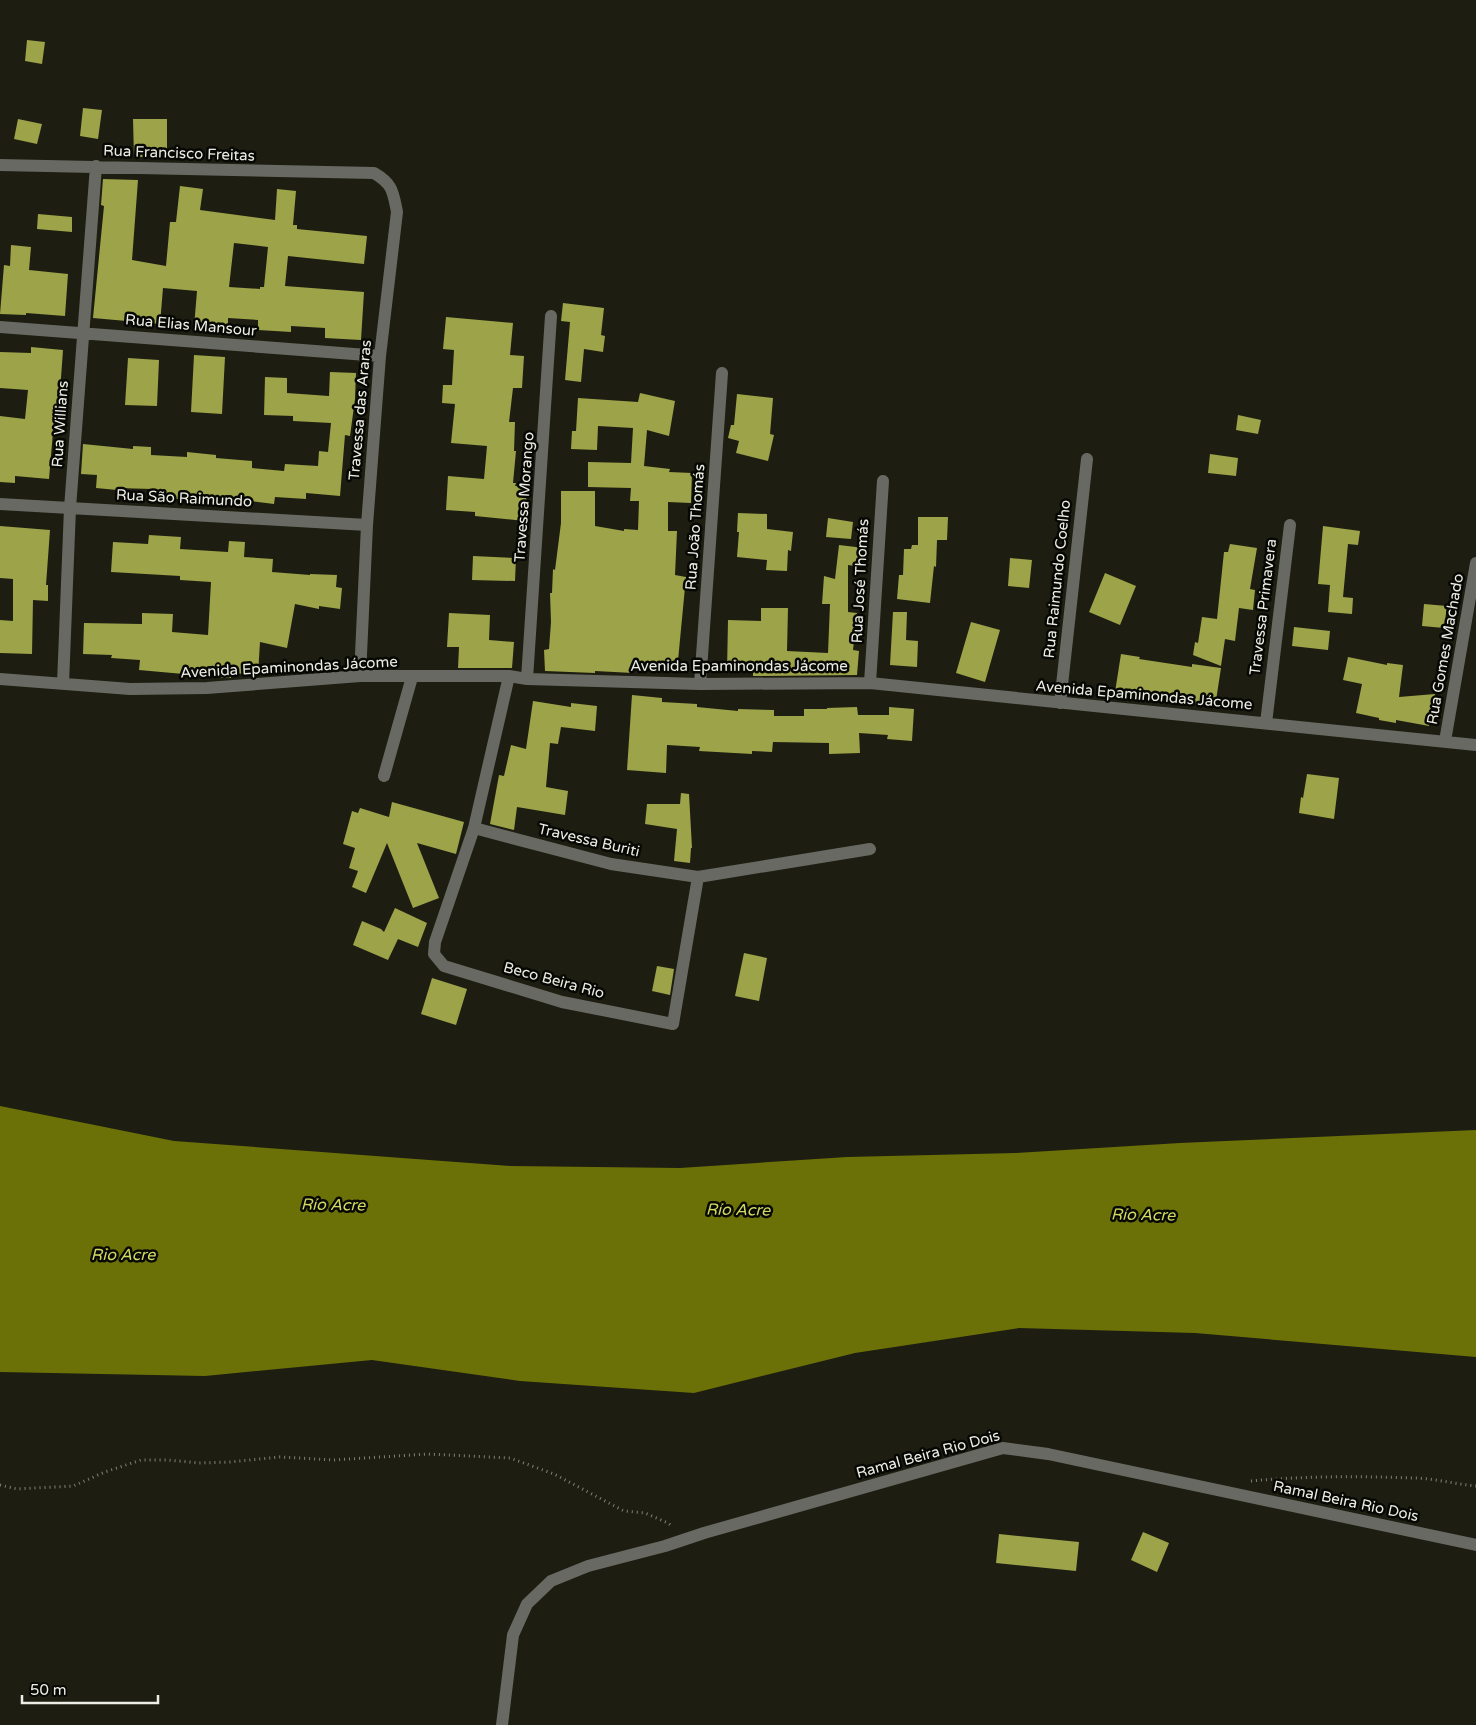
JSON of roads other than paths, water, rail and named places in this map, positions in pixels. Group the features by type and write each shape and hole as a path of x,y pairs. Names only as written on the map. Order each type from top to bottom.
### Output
{"street":[{"name":"Rua Francisco Freitas","path":"0,165 357,174"},
{"name":"Rua Willians","path":"63,684 70,508 96,166"},
{"name":"Travessa das Araras","path":"357,174 374,174 384,179 393,190 396,212 380,356 367,525 360,676"},
{"name":"Travessa Morango","path":"527,679 551,316"},
{"name":"Rua Elias Mansour","path":"0,327 380,356"},
{"name":"Rua João Thomás","path":"700,684 722,373"},
{"name":"Rua Raimundo Coelho","path":"1060,703 1087,458"},
{"name":"Rua José Thomás","path":"870,684 883,481"},
{"name":"Rua São Raimundo","path":"0,504 367,525"},
{"name":"Travessa Primavera","path":"1266,723 1290,525"},
{"name":"Rua Gomes Machado","path":"1445,741 1476,563"},
{"name":"Avenida Epaminondas Jácome","path":"0,679 130,690 206,688 360,676 509,676 527,679 700,684 870,684 1476,745"},
{"path":"474,828 509,676"},
{"path":"384,776 412,677"},
{"name":"Travessa Buriti","path":"474,828 611,864 698,877 870,849"},
{"name":"Beco Beira Rio","path":"474,828 435,942 434,954 444,966 562,1002 673,1024 698,877"},
{"name":"Ramal Beira Rio Dois","path":"502,1725 512,1635 527,1604 551,1581 588,1566 665,1546 1004,1448 1058,1456 1476,1545"}],"water":[{"name":"Rio Acre","path":"0,1106 174,1141 510,1166 680,1168 847,1157 1016,1153 1180,1143 1476,1130 1476,1357 1195,1333 1019,1328 855,1353 694,1393 520,1381 372,1360 205,1376 0,1372"}],"water label":[{"name":"Río Acre","path":"333,1204"},
{"name":"Río Acre","path":"738,1209"},
{"name":"Río Acre","path":"1143,1214"}]}
